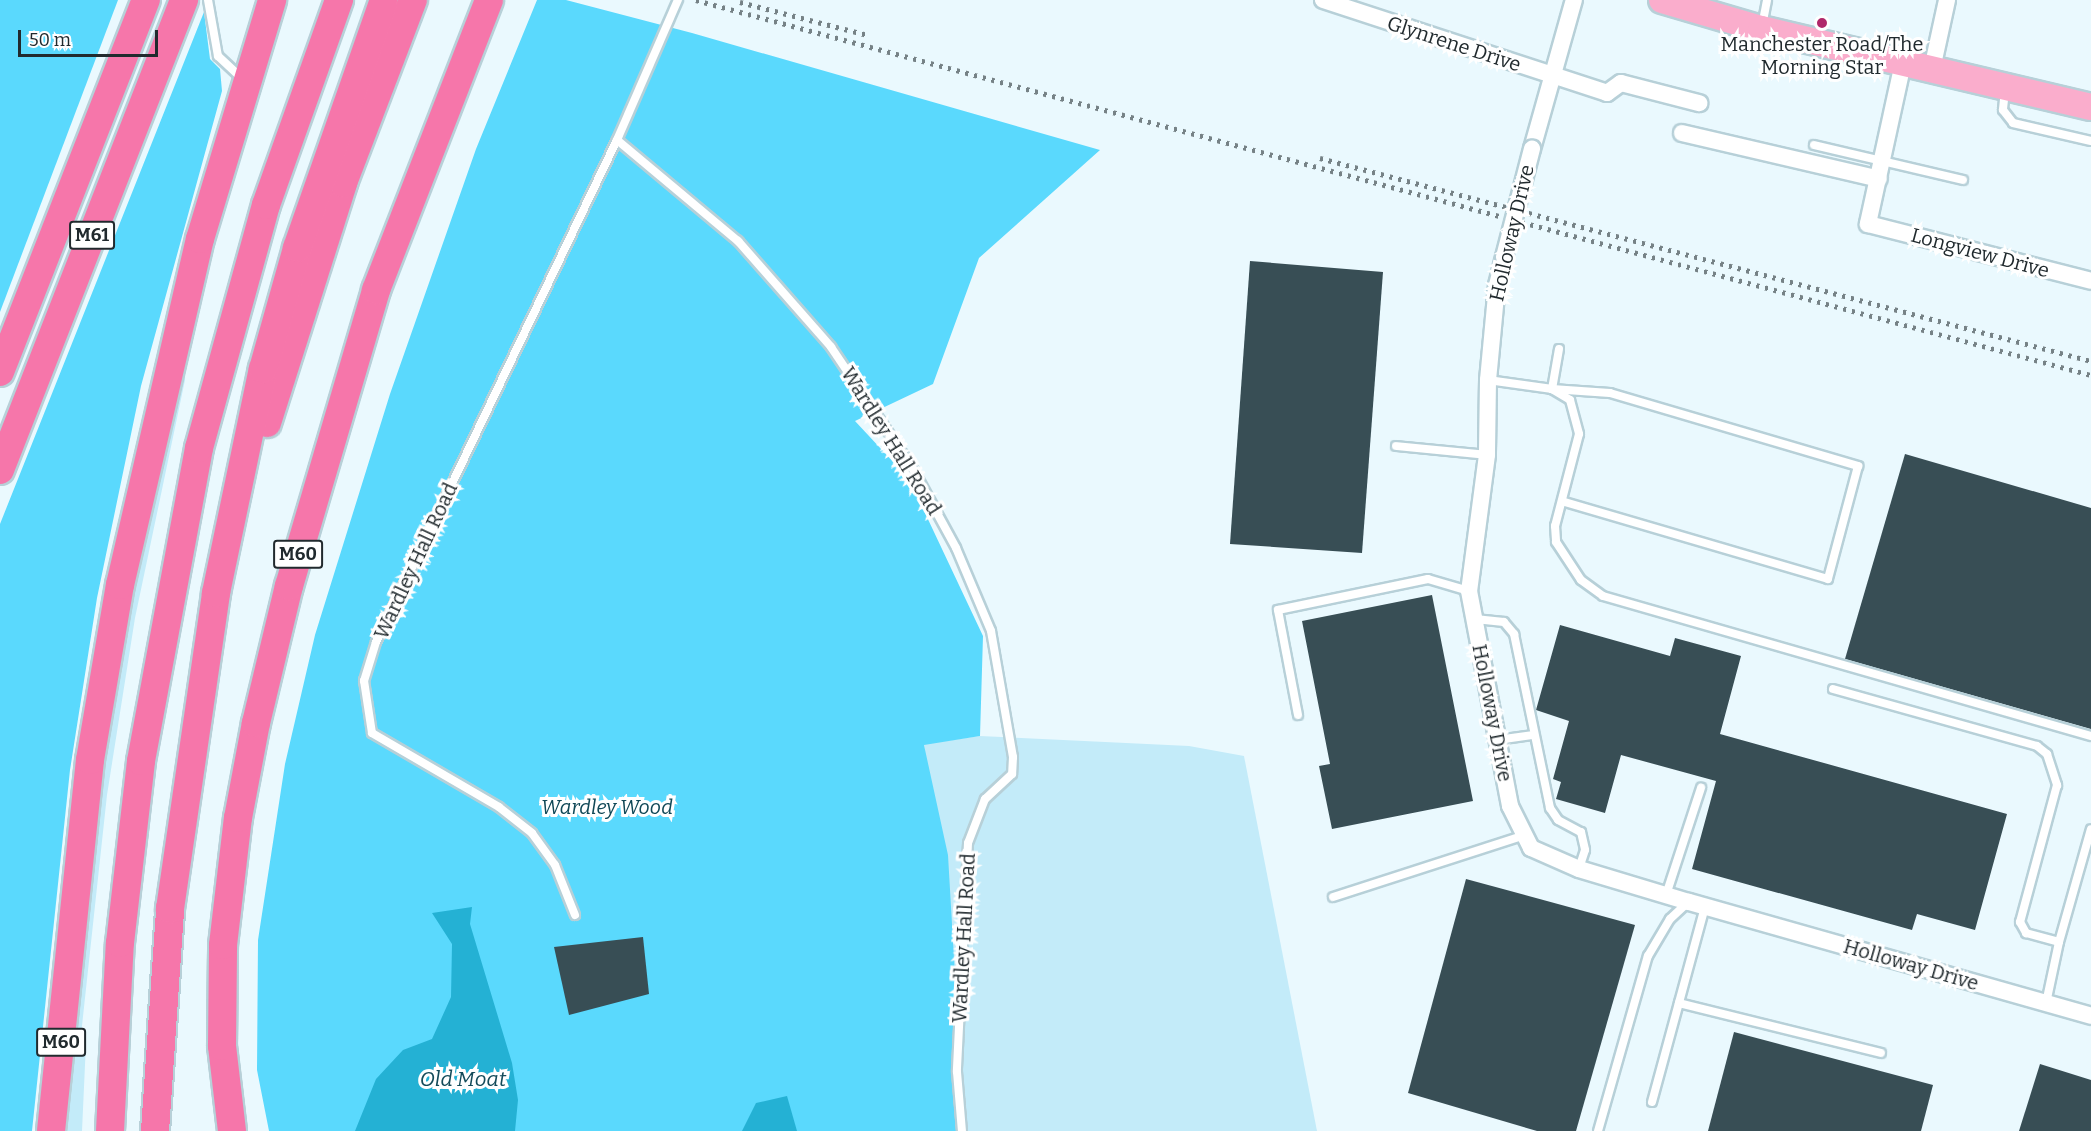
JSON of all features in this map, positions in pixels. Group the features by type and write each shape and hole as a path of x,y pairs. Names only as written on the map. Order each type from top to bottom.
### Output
{"highway":[{"name":"M61","path":"0,372 146,0"},
{"name":"M61","path":"0,470 184,0"},
{"name":"M60","path":"51,1131 90,760 120,585 161,396 245,80 272,0"},
{"name":"M60","path":"110,1131 120,943 141,761 199,448 266,205 339,0"},
{"path":"155,1131 170,909 187,774 216,593 263,369 297,248 384,0"},
{"path":"238,494 277,398 343,183 413,0"},
{"name":"M60","path":"232,1131 222,1046 223,945 238,818 256,723 292,575 376,290 489,0"}],"main road":[{"path":"1662,0 1761,29 2091,107"}],"street":[{"name":"Glynrene Drive","path":"1323,0 1607,93 1621,83 1699,103"},
{"name":"Holloway Drive","path":"1574,0 1551,76 1504,256 1488,380 1487,455 1469,591 1510,806 1531,848 1580,869 1666,895 2091,1016"},
{"path":"1932,69 1947,0"},
{"path":"1682,133 1879,179 1903,63"},
{"name":"Longview Drive","path":"1879,179 1868,224 2091,281"}],"lane":[{"path":"208,0 218,56 245,80"},
{"name":"Wardley Hall Road","path":"574,915 555,865 532,833 499,807 372,733 364,681 376,642 617,140 678,0"},
{"path":"1761,29 1767,0"},
{"path":"2006,87 2003,110 2013,123 2091,141"},
{"name":"Wardley Hall Road","path":"617,140 738,242 831,347 913,469 956,548 991,631 1013,757 1012,774 985,799 968,843 957,1072 962,1131"},
{"path":"1814,145 1964,180"},
{"path":"1552,389 1559,349"},
{"path":"1488,380 1552,389 1610,393 1858,466 1828,579 1562,501"},
{"path":"1552,389 1570,400 1579,434 1562,501 1556,542 1581,580 1603,596 2091,736"},
{"path":"1396,446 1487,455"},
{"path":"1298,715 1278,610 1428,579 1469,591"},
{"path":"1475,619 1504,622 1514,634 1550,808 1558,820 1575,826 1584,840 1580,869"},
{"path":"1833,689 2037,746 2048,754 2057,785 2020,922 2026,933 2059,942"},
{"path":"1497,740 1534,735"},
{"path":"1666,895 1701,788"},
{"path":"2046,1003 2059,942 2091,829"},
{"path":"1333,897 1525,836"},
{"path":"1652,1102 1679,1003 1697,904"},
{"path":"1598,1131 1648,956 1670,919 1697,904"},
{"path":"1679,1003 1881,1053"}],"shaded area":[{"path":"186,339 185,380 135,618 107,795 81,1035 86,1043 82,1131 63,1131 101,770 127,613"},
{"path":"980,736 1189,746 1244,756 1317,1131 964,1131 924,744"}],"green space":[{"path":"0,0 118,0 0,312"},
{"name":"Wardley Wood","path":"537,0 566,0 692,33 1100,150 979,258 933,384 855,421 909,479 983,636 980,736 924,745 948,855 964,1131 269,1131 257,1070 258,940 285,764 315,635 390,394 476,149"},
{"path":"204,12 210,59 220,69 222,91 141,386 97,598 70,770 32,1131 0,1131 0,524"}],"water":[{"name":"Old Moat","path":"472,907 470,924 512,1063 518,1100 515,1131 355,1131 376,1079 403,1050 432,1039 451,997 452,944 432,913"},
{"path":"787,1096 797,1131 742,1131 756,1103"}],"building":[{"path":"1250,261 1383,272 1362,553 1230,544"},
{"path":"1905,454 2091,508 2091,729 1845,659"},
{"path":"1432,595 1473,801 1332,829 1319,766 1330,764 1302,621"},
{"path":"1560,625 1670,656 1675,638 1741,656 1720,734 2007,814 1975,930 1917,914 1912,930 1692,869 1716,781 1621,755 1605,813 1556,799 1561,782 1553,779 1569,721 1536,710"},
{"path":"1466,879 1635,925 1576,1131 1537,1131 1408,1093"},
{"path":"643,937 649,994 569,1015 554,947"},
{"path":"1734,1032 1933,1085 1921,1131 1708,1131"},
{"path":"2040,1064 2091,1080 2091,1131 2019,1131"}],"railway":[{"path":"696,0 2091,375"},
{"path":"740,2 868,35"},
{"path":"1320,158 2091,361"}],"place":[{"name":"Manchester Road/The Morning Star","path":"1822,23"}]}
